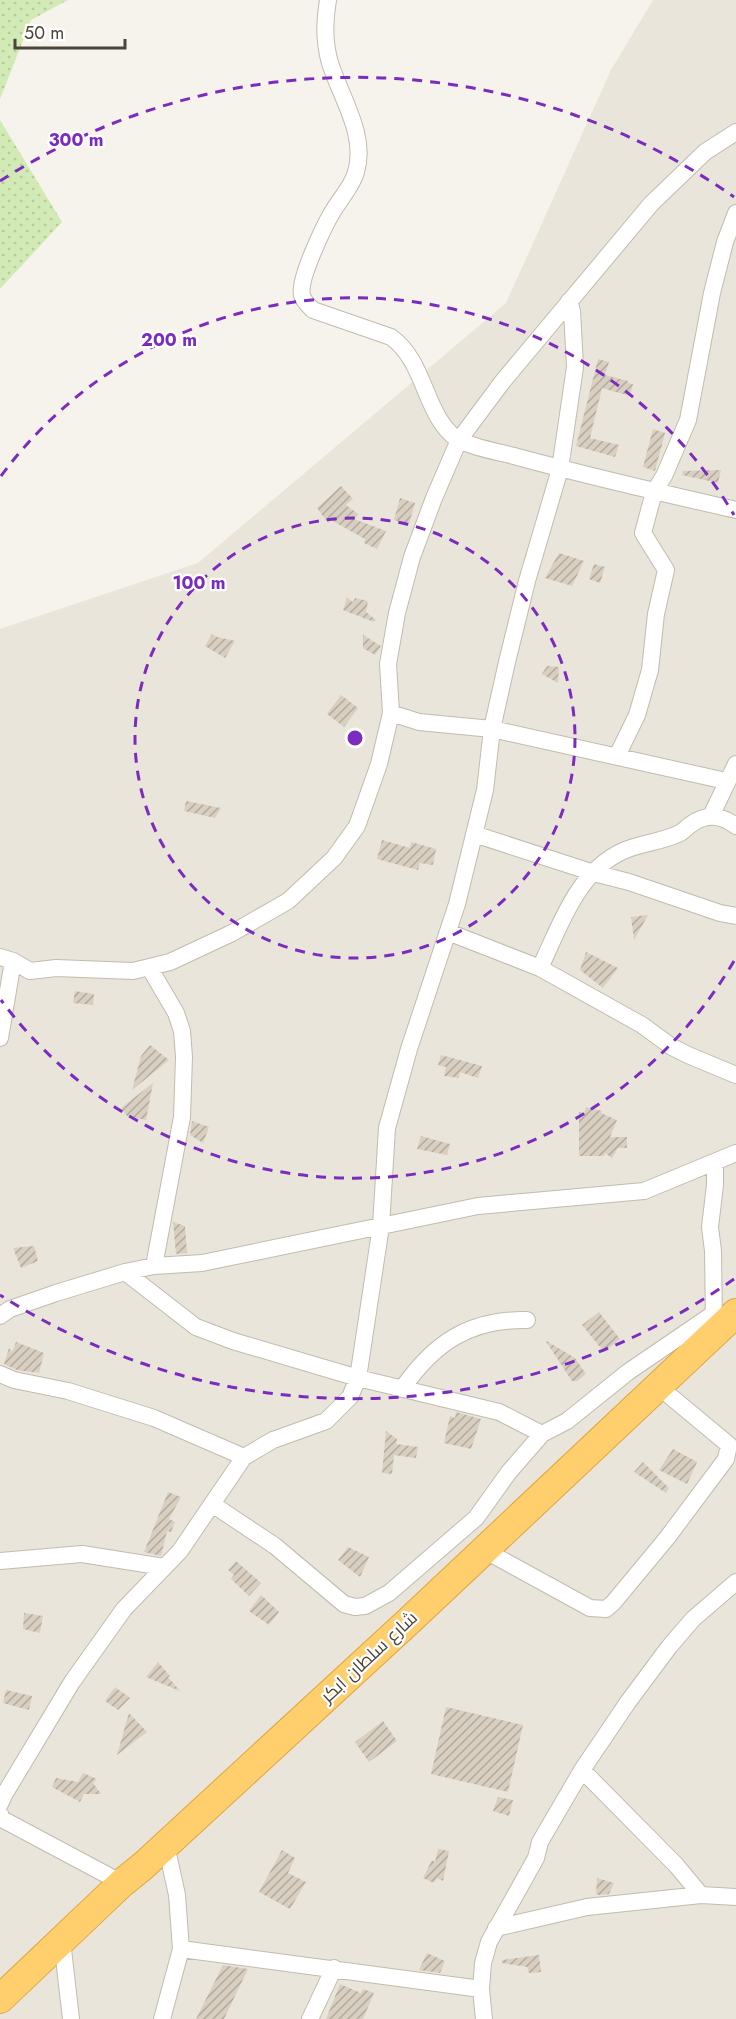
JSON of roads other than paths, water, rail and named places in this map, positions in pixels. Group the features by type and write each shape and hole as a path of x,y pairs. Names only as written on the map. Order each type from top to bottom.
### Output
{"highway":[{"name":"شارع سلطان ابكر","path":"0,1999 484,1550 658,1386 721,1320"}],"street":[{"path":"328,0 324,23 330,63 360,151 356,174 332,213 303,275 301,295 306,303 313,310 391,337 402,345 410,356 443,425 459,440 560,469 736,510"},
{"path":"0,1038 7,959 30,971 56,968 133,971 170,962 232,933 288,901 334,858 357,826 379,764 391,712 388,664 400,602 412,557 459,440 503,381 651,204 705,152 736,132"},
{"path":"617,756 638,715 650,670 656,614 666,570 643,533 654,492 664,476 688,420 712,293 730,244 736,213"},
{"path":"0,1804 72,1682 124,1609 180,1551 244,1457 273,1440 326,1421 350,1397 358,1378 381,1226 387,1128 409,1049 457,904 485,790 492,729 527,581 560,469 575,367 570,301"},
{"path":"391,712 419,722 492,729 726,781"},
{"path":"711,816 736,764"},
{"path":"540,968 579,888 622,851 681,833 700,818 711,816 725,818 736,826"},
{"path":"474,834 720,913 736,916"},
{"path":"448,932 540,968 642,1025 672,1047 736,1075"},
{"path":"149,967 176,1013 182,1031 184,1057 182,1117 154,1266"},
{"path":"0,1316 10,1309 56,1293 125,1272 154,1266 202,1263 478,1206 644,1191 715,1162 734,1150"},
{"path":"212,1504 275,1546 344,1604 355,1607 365,1606 389,1593 476,1518 509,1472 542,1434 567,1421 628,1372 721,1320 710,1227 715,1162"},
{"path":"125,1272 196,1327 233,1341 358,1378 499,1412 542,1434"},
{"path":"402,1389 417,1368 438,1347 459,1333 509,1320 527,1320"},
{"path":"0,1374 14,1380 68,1391 154,1418 244,1457"},
{"path":"484,1550 567,1597 590,1608 606,1609 731,1462 729,1445 658,1386"},
{"path":"0,1561 82,1554 164,1567"},
{"path":"484,2019 481,1989 483,1963 489,1942 536,1858 545,1833 582,1770 669,1647 693,1619 736,1582"},
{"path":"582,1770 676,1865 701,1895"},
{"path":"0,1814 2,1819 123,1883"},
{"path":"162,2019 181,1949 177,1894 166,1845"},
{"path":"496,1928 587,1907 701,1895 734,1894"},
{"path":"62,1941 71,2019"},
{"path":"181,1949 481,1989"},
{"path":"310,2019 334,1968"}]}
